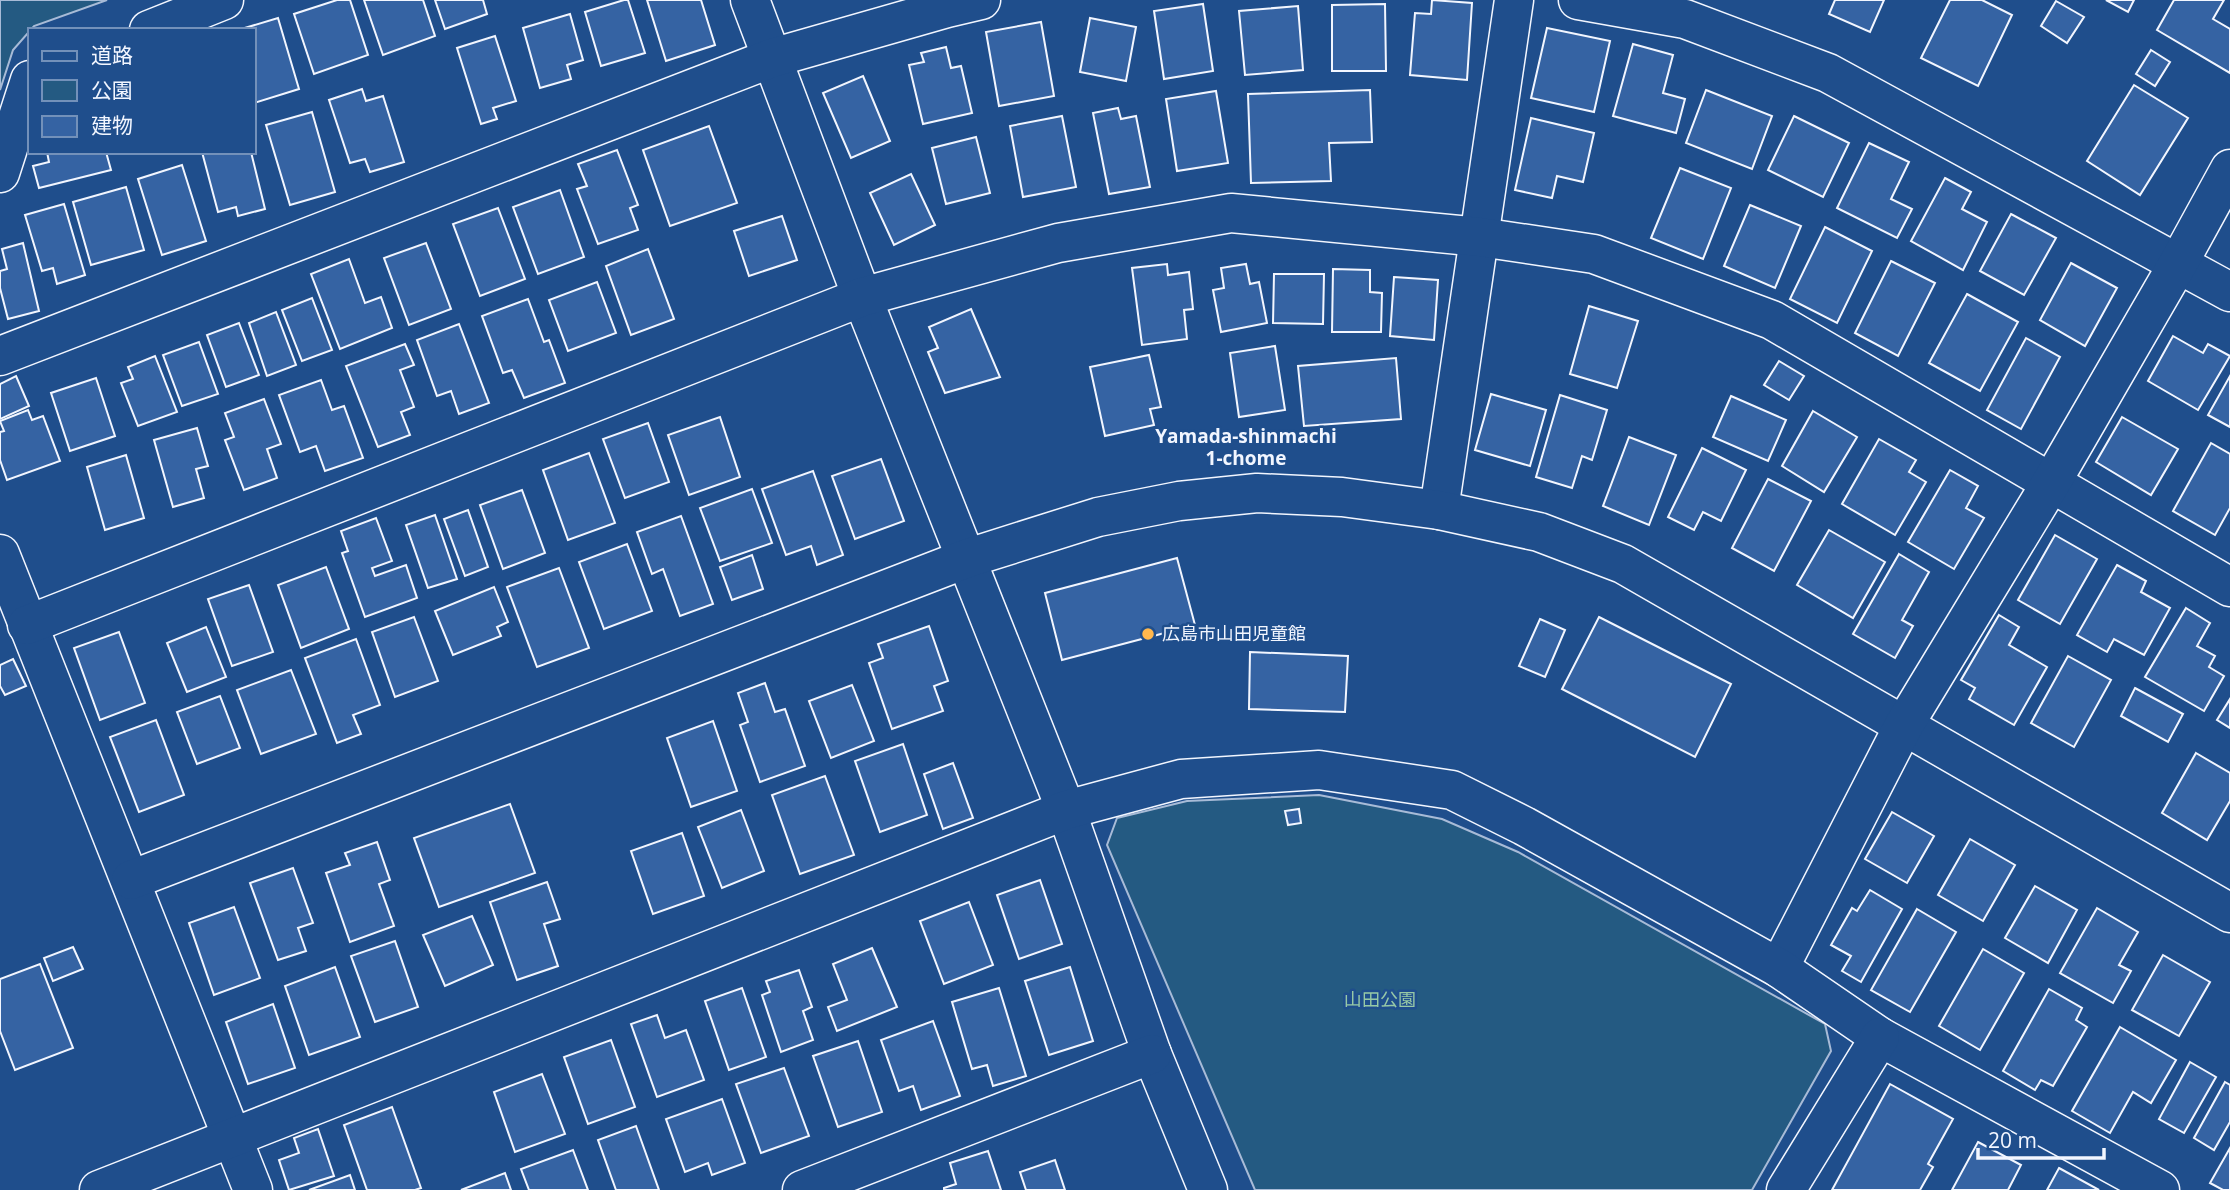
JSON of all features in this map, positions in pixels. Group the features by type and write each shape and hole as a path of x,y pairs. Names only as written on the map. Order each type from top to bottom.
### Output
{"street":[{"path":"154,28 224,0"},
{"path":"750,0 862,297 1066,810 1152,1054 1208,1190"},
{"path":"0,356 772,58 981,0"},
{"path":"1439,510 1514,0"},
{"path":"1577,0 1685,19 1828,73 2230,292"},
{"path":"0,173 28,86"},
{"path":"1779,968 1904,725 2051,483 2230,169"},
{"path":"27,625 862,297 1058,243 1231,213 1480,237 1594,254 1772,320 2230,587"},
{"path":"131,880 968,558 1098,517 1179,501 1257,493 1342,497 1439,510 1539,532 1623,564 2230,912"},
{"path":"0,554 253,1190"},
{"path":"99,1190 1066,810 1181,779 1319,770 1452,790 1524,826 1779,968 1880,1037 2160,1190"},
{"path":"1786,1190 1880,1037"},
{"path":"802,1190 1152,1054"}],"green space":[{"path":"0,0 107,0 28,28 28,33 13,50 0,90"},
{"name":"山田公園","path":"1319,795 1442,819 1518,852 1825,1024 1831,1051 1752,1190 1255,1190 1107,845 1117,818 1187,801"}],"building":[{"path":"337,0 350,0 368,55 314,74 294,14"},
{"path":"364,0 423,0 435,36 383,55"},
{"path":"435,0 483,0 487,14 445,29"},
{"path":"628,0 645,53 601,66 585,12"},
{"path":"647,0 701,0 715,45 666,61"},
{"path":"1432,0 1472,3 1467,80 1410,75 1415,13 1431,14"},
{"path":"1835,0 1884,0 1870,32 1829,14"},
{"path":"1950,0 1982,0 2012,15 1978,86 1921,58"},
{"path":"2106,0 2134,0 2128,12"},
{"path":"2174,0 2224,0 2213,19 2230,29 2230,73 2157,30"},
{"path":"2056,1 2084,17 2067,43 2041,26"},
{"path":"1203,4 1213,71 1164,79 1154,11"},
{"path":"1385,4 1386,71 1332,71 1332,5"},
{"path":"1298,6 1303,70 1245,75 1239,11"},
{"path":"570,14 583,60 567,65 571,79 540,88 523,28"},
{"path":"278,18 299,89 256,102 256,28 245,28"},
{"path":"1090,18 1136,27 1126,81 1080,72"},
{"path":"1041,22 1054,96 999,106 986,32"},
{"path":"1547,28 1610,41 1594,112 1531,98"},
{"path":"495,36 516,101 493,108 497,119 481,124 457,48"},
{"path":"1633,44 1673,55 1663,93 1685,99 1676,133 1613,116"},
{"path":"946,47 951,68 961,66 972,113 923,124 909,65 924,62 921,53"},
{"path":"2151,50 2170,62 2155,86 2136,74"},
{"path":"863,76 890,141 851,158 823,93"},
{"path":"2134,85 2188,118 2140,195 2087,161"},
{"path":"362,89 366,101 383,96 404,162 370,172 365,159 350,163 329,100"},
{"path":"1370,90 1372,142 1329,143 1331,181 1251,183 1248,94"},
{"path":"1706,90 1772,116 1752,169 1686,143"},
{"path":"1216,91 1228,163 1177,171 1166,99"},
{"path":"1118,108 1121,119 1136,116 1150,187 1109,194 1093,113"},
{"path":"312,112 335,192 290,205 266,125"},
{"path":"1062,116 1076,187 1023,197 1010,126"},
{"path":"1794,116 1849,143 1823,197 1768,170"},
{"path":"1531,118 1594,133 1583,182 1557,176 1552,198 1515,190"},
{"path":"709,126 737,203 670,226 643,150"},
{"path":"976,137 990,193 946,204 932,148"},
{"path":"1869,143 1909,162 1891,199 1912,209 1897,238 1837,208"},
{"path":"617,150 638,205 630,208 638,230 598,244 577,189 587,186 578,164"},
{"path":"47,154 107,154 111,170 39,188 33,166 49,162"},
{"path":"203,154 251,154 265,209 238,216 236,207 218,212"},
{"path":"182,165 206,241 162,255 138,179"},
{"path":"1680,168 1731,188 1703,259 1651,238"},
{"path":"911,174 935,225 894,245 870,193"},
{"path":"1945,178 1971,192 1962,209 1987,222 1963,270 1911,241"},
{"path":"126,187 144,250 91,265 73,202"},
{"path":"560,190 584,257 538,274 513,207"},
{"path":"64,204 85,275 57,284 53,268 42,271 25,215"},
{"path":"1750,205 1801,226 1775,288 1724,266"},
{"path":"498,208 525,279 480,296 453,224"},
{"path":"2011,214 2056,238 2024,295 1980,271"},
{"path":"782,216 797,260 749,276 734,231"},
{"path":"1825,227 1872,251 1837,323 1790,299"},
{"path":"23,243 39,311 8,319 0,288 0,271 7,269 2,249"},
{"path":"426,243 451,309 409,325 384,258"},
{"path":"648,249 674,319 631,335 606,266"},
{"path":"349,259 365,303 381,297 392,328 340,349 311,274"},
{"path":"1891,261 1935,283 1898,356 1855,333"},
{"path":"2071,263 2117,288 2085,346 2040,320"},
{"path":"1167,264 1168,275 1189,272 1193,309 1184,310 1187,339 1142,345 1132,268"},
{"path":"1246,264 1250,284 1259,282 1267,323 1221,332 1213,290 1224,288 1221,268"},
{"path":"1333,269 1370,270 1370,292 1382,293 1381,332 1332,332"},
{"path":"1274,274 1324,274 1323,324 1273,323"},
{"path":"1394,277 1438,280 1434,340 1390,336"},
{"path":"597,282 616,333 568,351 549,300"},
{"path":"1967,294 2018,322 1980,391 1929,363"},
{"path":"312,298 332,350 302,361 282,310"},
{"path":"528,299 544,342 549,340 565,383 524,398 512,370 503,373 482,316"},
{"path":"1589,306 1638,321 1617,388 1570,374"},
{"path":"971,309 1000,377 945,393 928,352 938,348 929,327"},
{"path":"276,312 296,365 267,376 249,323"},
{"path":"239,323 259,375 226,387 207,335"},
{"path":"459,324 489,403 459,414 451,391 437,396 417,340"},
{"path":"2173,336 2203,353 2208,344 2230,356 2198,410 2148,381"},
{"path":"2026,338 2060,357 2021,429 1987,410"},
{"path":"199,342 218,394 182,406 163,355"},
{"path":"405,344 414,365 400,370 414,407 401,412 410,435 378,447 346,366"},
{"path":"1275,346 1285,410 1239,417 1230,353"},
{"path":"1149,355 1161,407 1150,409 1154,425 1105,436 1090,367"},
{"path":"155,356 177,412 138,426 121,383 133,379 128,367"},
{"path":"1396,358 1401,419 1304,426 1298,366"},
{"path":"1779,361 1804,376 1789,400 1764,385"},
{"path":"16,376 29,406 0,419 0,384"},
{"path":"2230,376 2230,427 2208,415"},
{"path":"96,378 115,436 70,451 51,393"},
{"path":"321,380 332,410 344,406 363,458 325,471 316,446 300,452 279,395"},
{"path":"1491,394 1546,410 1530,466 1475,450"},
{"path":"1560,395 1607,410 1592,460 1582,456 1572,488 1536,477"},
{"path":"1731,396 1786,420 1768,461 1713,437"},
{"path":"264,399 281,444 267,449 277,478 244,490 225,440 234,437 225,413"},
{"path":"28,410 32,420 43,416 60,461 7,480 0,460 0,432 4,431 0,421"},
{"path":"1813,411 1857,437 1824,492 1782,466"},
{"path":"720,417 740,477 689,495 668,435"},
{"path":"2122,417 2178,449 2151,495 2096,462"},
{"path":"648,423 669,482 625,498 603,439"},
{"path":"197,428 208,466 196,469 204,498 173,507 154,440"},
{"path":"1629,437 1676,455 1649,525 1603,506"},
{"path":"1879,439 1916,460 1909,472 1926,482 1895,535 1842,504"},
{"path":"2211,443 2230,454 2230,508 2215,535 2173,511"},
{"path":"1702,448 1746,470 1721,521 1703,512 1694,530 1668,517"},
{"path":"589,453 615,523 568,540 543,470"},
{"path":"126,455 144,518 105,530 87,467"},
{"path":"881,459 904,521 855,539 832,476"},
{"path":"1950,470 1978,486 1966,508 1984,518 1954,569 1908,542"},
{"path":"813,471 843,555 817,565 811,546 786,555 762,489"},
{"path":"1768,479 1811,501 1774,571 1732,548"},
{"path":"752,489 772,543 720,561 700,508"},
{"path":"522,490 545,553 503,569 480,505"},
{"path":"468,510 488,567 465,576 444,519"},
{"path":"435,515 457,579 428,588 406,525"},
{"path":"681,516 713,604 680,616 663,569 652,574 637,532"},
{"path":"376,518 392,561 372,568 375,576 406,565 417,598 365,617 342,553 348,551 341,531"},
{"path":"1829,530 1885,562 1853,618 1797,585"},
{"path":"2055,535 2097,559 2060,624 2018,600"},
{"path":"627,544 652,611 604,629 579,562"},
{"path":"1899,554 1929,572 1902,620 1913,626 1895,658 1853,634"},
{"path":"752,555 763,589 732,600 720,567"},
{"path":"1177,558 1195,625 1062,660 1045,593"},
{"path":"2117,565 2146,581 2141,592 2170,608 2144,655 2114,639 2107,652 2077,635"},
{"path":"326,567 349,629 301,648 278,585"},
{"path":"559,568 589,648 537,667 507,587"},
{"path":"249,585 273,652 232,666 208,599"},
{"path":"494,587 508,622 497,627 501,636 453,655 435,611"},
{"path":"2186,608 2210,623 2197,646 2215,656 2209,667 2224,676 2204,711 2145,677"},
{"path":"1999,615 2019,627 2009,645 2047,667 2014,725 1969,699 1975,688 1961,680"},
{"path":"414,617 438,681 395,697 372,632"},
{"path":"1599,617 1731,684 1695,757 1562,689"},
{"path":"1540,619 1565,630 1545,677 1519,666"},
{"path":"929,626 948,681 934,686 943,711 892,729 869,663 883,658 878,644"},
{"path":"206,627 226,677 187,692 167,643"},
{"path":"119,632 145,703 100,720 74,648"},
{"path":"356,639 380,705 353,715 361,734 337,743 305,658"},
{"path":"1250,652 1348,656 1345,712 1249,709"},
{"path":"2068,656 2111,680 2074,747 2031,723"},
{"path":"13,659 26,686 5,695 0,686 0,665"},
{"path":"291,670 316,734 261,754 237,690"},
{"path":"765,683 775,712 785,709 805,766 760,782 740,725 748,722 738,693"},
{"path":"852,685 874,741 831,758 809,701"},
{"path":"2135,688 2183,714 2168,742 2121,716"},
{"path":"220,696 240,748 197,764 177,712"},
{"path":"2230,699 2230,728 2217,720"},
{"path":"156,720 184,795 139,812 110,737"},
{"path":"713,721 737,791 691,807 667,738"},
{"path":"903,744 927,815 880,832 855,761"},
{"path":"2196,753 2230,773 2230,801 2207,840 2162,813"},
{"path":"953,763 973,818 943,829 924,774"},
{"path":"825,776 854,855 800,874 772,795"},
{"path":"510,804 535,873 439,907 414,838"},
{"path":"1299,809 1301,823 1288,825 1285,811"},
{"path":"741,810 764,871 722,888 698,827"},
{"path":"1892,812 1934,836 1907,883 1865,859"},
{"path":"682,833 704,896 653,914 631,851"},
{"path":"1970,839 2015,865 1983,921 1938,895"},
{"path":"377,842 390,880 379,884 394,926 350,942 326,873 350,865 345,853"},
{"path":"293,868 313,923 298,928 306,951 278,960 250,883"},
{"path":"1040,880 1062,944 1019,959 997,895"},
{"path":"547,882 560,919 544,924 558,966 517,980 490,902"},
{"path":"2035,886 2077,910 2048,963 2005,938"},
{"path":"1870,890 1902,909 1861,982 1842,971 1851,956 1831,945 1852,908 1857,911"},
{"path":"969,902 993,965 944,984 920,921"},
{"path":"234,907 260,978 214,995 189,923"},
{"path":"2097,908 2138,932 2119,965 2131,971 2113,1003 2060,973"},
{"path":"1917,909 1956,932 1910,1012 1871,990"},
{"path":"472,916 493,965 445,986 423,935"},
{"path":"395,941 418,1007 375,1022 351,956"},
{"path":"73,947 83,969 53,981 44,958"},
{"path":"872,948 897,1007 837,1031 828,1007 847,1000 833,964"},
{"path":"1983,949 2024,973 1980,1050 1939,1026"},
{"path":"2163,955 2210,982 2179,1036 2132,1010"},
{"path":"40,964 73,1048 15,1070 0,1031 0,979"},
{"path":"335,967 360,1037 309,1055 285,986"},
{"path":"1070,967 1093,1041 1049,1055 1025,981"},
{"path":"799,970 812,1007 803,1011 813,1040 781,1052 762,995 770,992 766,981"},
{"path":"742,988 766,1057 729,1070 705,1001"},
{"path":"999,988 1026,1076 993,1086 987,1065 972,1069 952,1002"},
{"path":"2049,989 2082,1008 2076,1020 2087,1027 2053,1086 2041,1080 2035,1090 2003,1071"},
{"path":"273,1004 295,1068 248,1084 226,1022"},
{"path":"657,1015 665,1038 686,1030 704,1080 657,1097 631,1024"},
{"path":"933,1021 960,1096 921,1110 913,1086 899,1091 881,1040"},
{"path":"2120,1027 2176,1060 2151,1103 2133,1092 2110,1133 2072,1111"},
{"path":"611,1040 635,1107 588,1124 564,1057"},
{"path":"858,1041 882,1112 838,1127 813,1056"},
{"path":"2190,1062 2216,1077 2184,1133 2159,1119"},
{"path":"784,1068 809,1136 761,1153 736,1084"},
{"path":"542,1074 565,1134 515,1152 494,1092"},
{"path":"2225,1082 2230,1085 2230,1122 2214,1150 2194,1138"},
{"path":"1890,1084 1953,1119 1928,1164 1933,1167 1920,1190 1832,1190"},
{"path":"722,1099 745,1163 712,1175 708,1163 685,1172 666,1119"},
{"path":"392,1107 421,1188 367,1190 344,1125"},
{"path":"636,1126 659,1190 616,1190 598,1140"},
{"path":"318,1129 334,1176 289,1190 279,1160 299,1153 294,1138"},
{"path":"1978,1142 2021,1165 2008,1190 1952,1190"},
{"path":"2230,1148 2230,1190 2223,1190 2210,1183"},
{"path":"573,1150 588,1190 529,1190 521,1169"},
{"path":"988,1151 1001,1190 944,1190 956,1184 950,1163"},
{"path":"1055,1160 1065,1190 1026,1190 1020,1172"},
{"path":"2059,1168 2099,1190 2047,1190"},
{"path":"505,1173 511,1190 461,1190"},
{"path":"350,1175 355,1190 309,1190"}],"place":[{"name":"広島市山田児童館","path":"1148,634"}],"district":[{"name":"Yamada-shinmachi 1-chome","path":"1246,447"}]}
